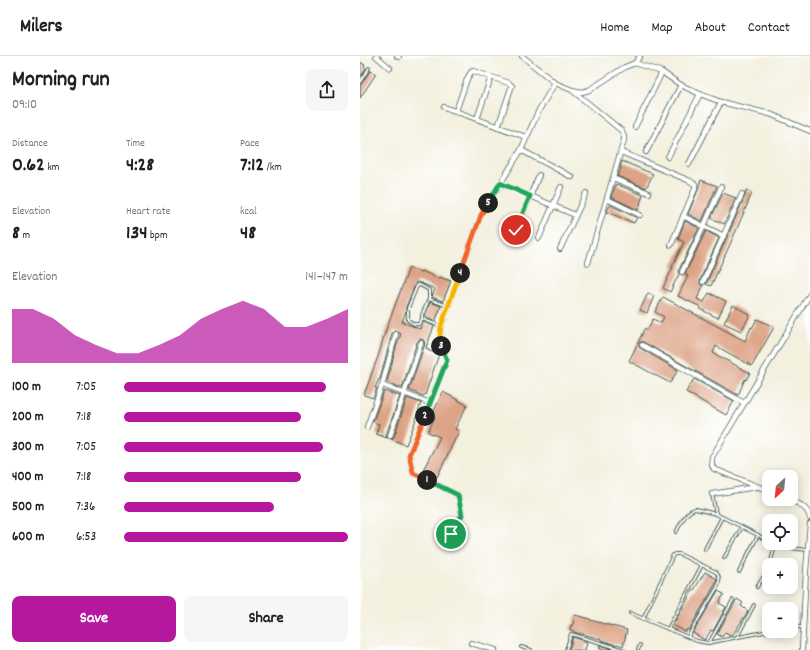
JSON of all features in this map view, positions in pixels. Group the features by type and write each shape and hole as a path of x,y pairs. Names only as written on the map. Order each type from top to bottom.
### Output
{"street":[{"path":"376,56 390,68"},
{"path":"522,56 555,83 572,90 582,92 589,90 625,67 635,64 662,72 681,85 700,94 721,102 770,114 810,131"},
{"path":"635,64 640,56"},
{"path":"456,111 467,79 471,72 509,83 512,86 498,127"},
{"path":"635,127 662,72"},
{"path":"476,119 491,77"},
{"path":"451,534 462,515 458,495 413,473 409,455 447,360 442,348 440,335 441,326 481,215 521,150 539,110 555,83"},
{"path":"646,152 681,85"},
{"path":"572,90 622,131 624,137 621,152 588,263"},
{"path":"668,157 700,94"},
{"path":"689,164 721,102"},
{"path":"444,107 526,137"},
{"path":"521,150 572,177"},
{"path":"621,152 695,184 695,189 671,244"},
{"path":"516,230 539,175"},
{"path":"613,178 649,193"},
{"path":"500,183 576,215"},
{"path":"539,238 561,187"},
{"path":"682,272 721,187"},
{"path":"560,248 586,193"},
{"path":"703,282 742,194"},
{"path":"607,199 640,216"},
{"path":"683,216 724,236"},
{"path":"762,488 717,470 712,466 711,461 810,294"},
{"path":"367,427 382,385 396,334"},
{"path":"390,436 421,343"},
{"path":"642,345 744,403"},
{"path":"382,385 430,403"},
{"path":"712,494 758,487"},
{"path":"798,503 808,510 810,518"},
{"path":"802,650 808,571 807,550 810,524"},
{"path":"471,643 495,650"}],"lane":[{"path":"360,82 369,68"},
{"path":"420,285 428,290 429,299 422,315 422,320 419,324 414,324 408,320 408,308 416,286 420,285"},
{"path":"429,299 448,306"},
{"path":"422,320 441,326"},
{"path":"712,494 716,514"},
{"path":"676,532 688,513 692,509 696,509 716,514 762,537"},
{"path":"705,549 722,517"},
{"path":"724,558 742,527"},
{"path":"739,572 758,535"},
{"path":"798,549 807,550"},
{"path":"643,619 673,555 679,554 716,572 720,577 718,586 688,637"},
{"path":"668,629 702,566"},
{"path":"757,587 762,579"},
{"path":"709,643 733,600"},
{"path":"737,638 754,605"},
{"path":"630,613 697,641 709,643 762,633"},
{"path":"798,626 803,626"},
{"path":"566,650 571,634 624,650"},
{"path":"638,650 640,645"},
{"path":"520,647 531,650"}],"building":[{"path":"360,62 365,65 364,67 366,68 362,75 360,74"},
{"path":"370,71 376,74 360,98 360,86"},
{"path":"622,161 653,174 646,188 617,176 621,168"},
{"path":"701,180 717,186 702,221 688,214"},
{"path":"616,184 643,195 638,210 611,197"},
{"path":"746,190 752,193 711,286 706,284 745,196"},
{"path":"723,193 736,198 724,224 711,218"},
{"path":"610,205 637,218 634,223 607,212"},
{"path":"685,221 699,228 670,292 663,288 684,242 678,239"},
{"path":"706,231 719,238 700,280 700,284 703,286 697,299 704,302 709,293 726,301 718,318 700,309 701,307 678,296 688,276 685,274"},
{"path":"409,268 422,271 439,279 439,277 451,281 443,301 432,297 435,289 416,282 402,322 420,329 423,322 434,326 426,348 429,351 439,354 425,395 423,396 409,390 425,344 422,339 417,342 402,388 387,382 401,334 394,331 392,333 380,379 375,388 377,388 373,398 364,395"},
{"path":"648,293 654,296 647,313 640,310"},
{"path":"663,297 745,341 751,327 752,328 757,319 774,327 752,366 716,346 713,353 750,373 746,380 745,379 738,395 643,342 640,342 639,344 640,348 678,370 670,383 629,361 645,328 647,330 653,319 661,323 664,317 655,312"},
{"path":"430,302 441,306 435,322 425,317"},
{"path":"733,305 750,315 741,331 724,323"},
{"path":"694,379 734,401 726,415 686,392"},
{"path":"384,391 400,396 386,435 387,438 376,434 379,424 373,422"},
{"path":"443,392 467,405 455,429 459,431 437,477 423,470 440,437 428,432 435,417 432,415"},
{"path":"407,398 421,403 406,445 391,439 394,437"},
{"path":"705,572 717,579 716,583 689,630 687,629 686,632 673,625"},
{"path":"718,591 724,594 719,603 726,607 713,631 711,630 705,640 693,633"},
{"path":"737,599 743,603 741,606 748,611 732,636 725,632 722,637 717,634"},
{"path":"575,615 627,630 623,646 570,630 571,625 573,625"},
{"path":"573,637 587,642 585,650 569,650"},
{"path":"600,645 615,650 601,650 599,648"}],"route":[{"path":"451,534 462,515 458,495 413,473 409,455 447,360 442,348 440,335 441,326 481,215 500,183 530,196 516,230"}]}
